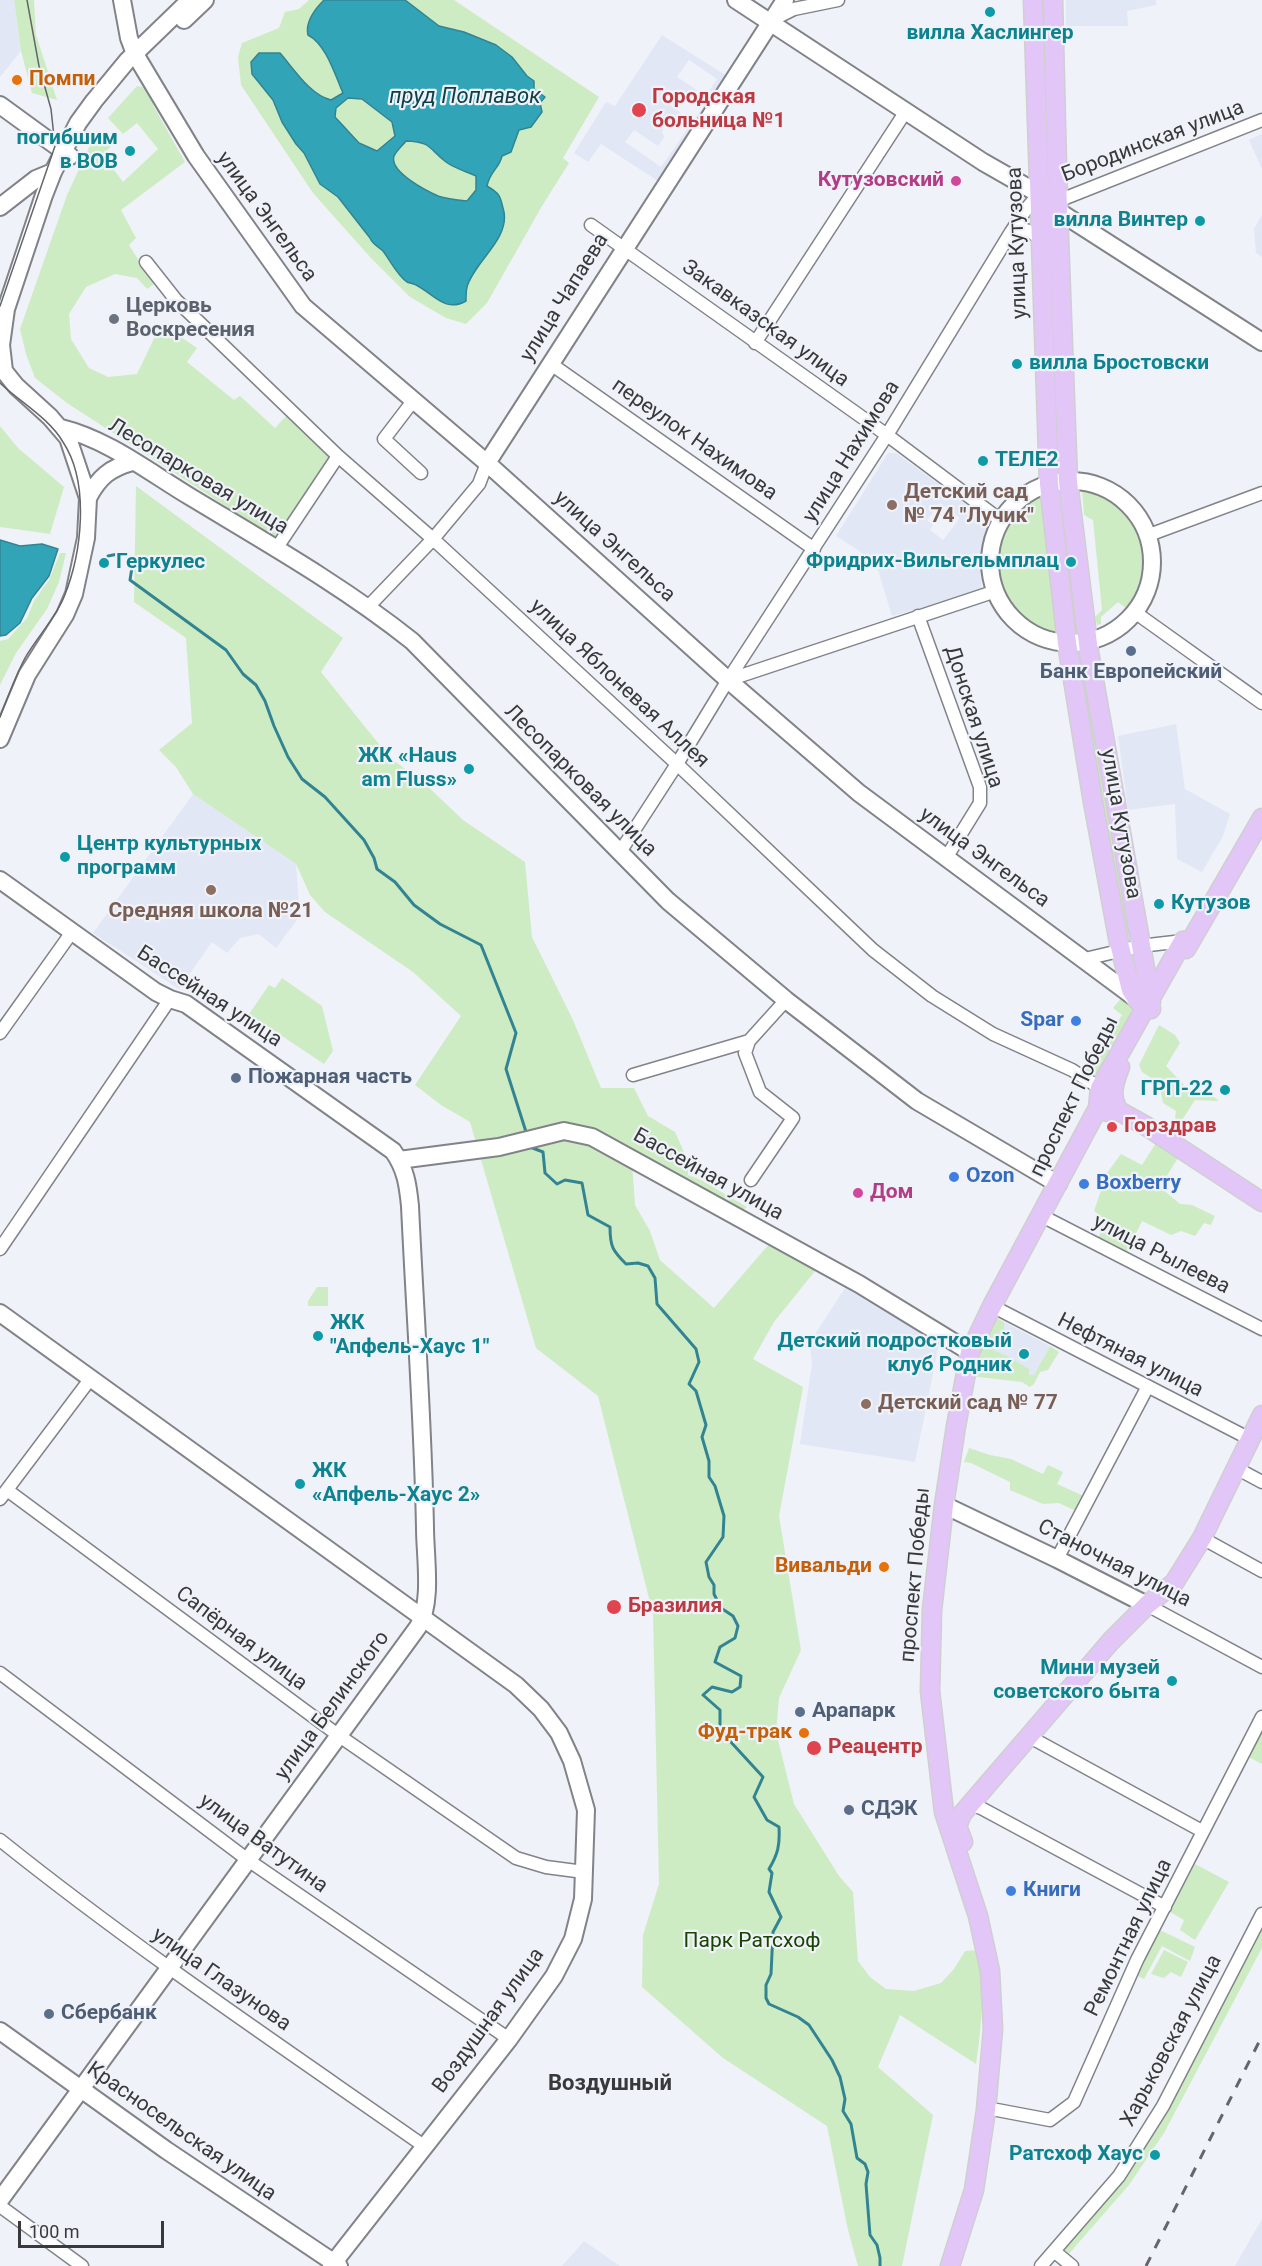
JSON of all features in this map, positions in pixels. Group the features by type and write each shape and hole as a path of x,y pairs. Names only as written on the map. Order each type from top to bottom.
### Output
{"main road":[{"name":"улица Кутузова","path":"1033,0 1049,484 1067,643 1093,802 1121,952 1131,990 1146,1004"},
{"name":"улица Кутузова","path":"1053,0 1068,482 1088,641 1140,946 1146,1004"},
{"name":"проспект Победы","path":"950,2266 974,2190 986,2109 993,2029 990,1971 981,1927 944,1812 930,1691 932,1610 944,1505 970,1352 992,1306 1098,1108 1100,1088 1146,1004 1262,818"},
{"name":"проспект Победы","path":"1119,1111 1113,1101 1115,1080 1146,1004"},
{"path":"1089,1125 1102,1114 1119,1111 1146,1126 1262,1202"},
{"path":"961,2266 983,2192 997,2110 1003,2036 999,1970 988,1915 959,1831 958,1820 1082,1673 1147,1605 1174,1583 1202,1538 1262,1415"},
{"path":"942,1793 960,1804 970,1804"}],"street":[{"path":"113,0 119,44 135,62"},
{"path":"122,0 135,62"},
{"path":"135,62 190,0"},
{"path":"0,739 27,675 65,615 74,594 86,538 88,498 72,445 61,428 16,386 2,369 1,346 6,309 13,285 78,123 94,101 205,0"},
{"path":"736,0 983,162 1039,194"},
{"name":"улица Чапаева","path":"368,607 433,539 479,484 487,463 785,0"},
{"path":"771,21 794,9 838,0"},
{"name":"улица Энгельса","path":"135,62 195,156 303,306 487,463 728,680 859,793 1146,1004"},
{"path":"0,105 67,154"},
{"path":"755,343 906,111"},
{"name":"Бородинская улица","path":"1058,206 1262,120"},
{"path":"43,210 53,172 67,154"},
{"path":"2,206 36,179 53,172"},
{"name":"улица Нахимова","path":"620,852 887,435 1013,229 1039,194"},
{"path":"2,206 20,199 28,199 43,210"},
{"path":"1058,206 1262,342"},
{"name":"Закавказская улица","path":"591,225 887,435 999,519"},
{"path":"1013,229 1028,230 1041,238"},
{"name":"улица Яблоневая Аллея","path":"146,262 176,300 338,456 433,539 677,764 873,950 932,996 993,1034 1072,1070 1100,1088"},
{"name":"переулок Нахимова","path":"551,364 814,549"},
{"path":"413,401 384,439 421,473"},
{"name":"Лесопарковая улица","path":"61,428 81,433 132,462 368,607 412,641 668,901 786,1000 917,1101 1058,1184"},
{"path":"276,549 338,456"},
{"path":"88,498 96,482 108,471 132,462"},
{"path":"1068,482 1102,486 1120,498 1137,514 1149,535 1152,559 1149,586 1136,613 1107,635 1088,641 1067,643 1037,635 1017,621 1004,608 993,592 990,548 999,519 1025,494 1049,484 1068,482"},
{"path":"1149,535 1262,493"},
{"path":"728,680 993,592"},
{"path":"1136,613 1262,704"},
{"name":"Донская улица","path":"918,616 980,787 980,803 946,858"},
{"name":"Бассейная улица","path":"0,880 170,999 186,1004 396,1156 499,1147 564,1131 592,1137 859,1284 970,1352"},
{"path":"0,1033 72,932"},
{"path":"1085,959 1140,946 1187,940"},
{"path":"0,1249 170,999"},
{"path":"751,1180 793,1118 760,1092 745,1053 749,1041 786,1000"},
{"path":"633,1076 749,1041"},
{"path":"396,1156 404,1168 410,1206 424,1490 426,1596 424,1618"},
{"name":"улица Рылеева","path":"1042,1216 1262,1329"},
{"name":"Нефтяная улица","path":"992,1306 1250,1440"},
{"name":"Воздушная улица","path":"0,1313 516,1685 541,1709 559,1733 572,1761 586,1810 583,1899 573,1939 554,1976 509,2039 334,2265"},
{"path":"3,1495 91,1378"},
{"path":"1057,1559 1147,1388"},
{"path":"1236,1468 1262,1482"},
{"name":"Сапёрная улица","path":"3,1495 338,1735 516,1858 546,1867 584,1872"},
{"name":"Станочная улица","path":"944,1505 1057,1559 1262,1666"},
{"path":"1202,1538 1262,1570"},
{"name":"улица Белинского","path":"0,2200 424,1618"},
{"name":"улица Ватутина","path":"0,1672 248,1860 509,2039"},
{"name":"Ремонтная улица","path":"997,2110 1050,2120 1074,2102 1137,1960 1262,1718"},
{"path":"1028,1736 1202,1831"},
{"path":"970,1804 1165,1907"},
{"name":"улица Глазунова","path":"0,1840 70,1896 169,1968 424,2146"},
{"name":"Харьковская улица","path":"1041,2266 1119,2176 1163,2106 1262,1914"},
{"name":"Красносельская улица","path":"0,2031 214,2184 334,2265"},
{"path":"0,2206 82,2266"},
{"path":"1054,2252 1072,2266"}],"shaded area":[{"path":"0,0 14,0 21,51 0,77"},
{"path":"1066,0 1156,0 1156,5 1127,11 1128,26 1066,26"},
{"name":"Городская больница №1","path":"662,35 727,76 658,181 601,144 588,162 574,153 606,102 615,106","holes":["689,60 717,79 706,96 709,99 661,167 625,142 634,130 658,146 665,136 662,133 663,128 669,124 673,126 681,113 662,99 669,89 686,100 689,95 692,97 697,90 677,77"]},
{"path":"1262,134 1262,169 1249,140"},
{"path":"1262,215 1262,257 1256,253 1254,229"},
{"path":"888,453 896,453 990,521 982,542 980,569 982,591 892,616 877,567 858,550 836,536","holes":["940,503 960,518 943,540 930,530 933,525 927,520"]},
{"path":"1176,724 1185,789 1230,814 1223,836 1202,872 1177,859 1175,804 1128,810 1118,736"},
{"name":"Средняя школа №21","path":"193,794 296,864 300,916 276,948 259,934 240,938 227,953 212,942 179,989 93,933"},
{"name":"Детский сад № 77","path":"845,1288 939,1344 915,1462 800,1444 812,1364 810,1342"},
{"name":"Детский подростковый клуб Родник","path":"992,1316 1050,1346 1034,1375 983,1378"},
{"path":"1262,2219 1262,2266 1235,2266"},
{"path":"584,2241 620,2266 562,2266"}],"green space":[{"path":"14,0 34,0 36,35 57,100 32,93 21,51"},
{"name":"пруд Поплавок","path":"309,0 454,0 599,97 563,158 569,163 487,303 466,324 446,318 410,297 370,257 313,193 241,85 238,57 242,43 279,28 285,12 299,9"},
{"path":"137,86 148,88 155,100 153,105 185,162 121,210 136,238 129,245 154,284 147,289 137,278 115,274 86,287 69,314 71,339 89,368 108,377 137,374 159,328 166,327 197,348 187,362 234,400 240,396 275,428 287,415 334,455 278,540 67,403 35,378 26,354 20,329 67,195 97,130 111,146 103,155 123,182 158,149 137,123 123,134 108,118"},
{"path":"0,426 18,448 64,487 50,534 0,527"},
{"name":"Парк Ратсхоф","path":"136,486 343,638 321,672 390,758 422,781 463,820 525,862 532,937 573,1020 601,1088 634,1088 648,1116 675,1132 688,1161 688,1175 701,1180 747,1207 739,1213 632,1162 635,1205 650,1231 660,1260 714,1308 770,1243 815,1271 774,1322 753,1359 803,1387 779,1516 801,1650 779,1698 776,1732 794,1804 839,1876 853,1892 858,1961 870,1977 886,1989 914,1991 941,1983 954,1969 965,1951 980,1950 982,2007 976,2064 900,2015 878,2067 933,2115 902,2266 858,2266 848,2230 827,2126 723,2058 642,1987 643,1935 659,1884 653,1614 598,1396 536,1348 470,1122 441,1105 415,1085 461,1016 413,972 325,912 310,895 296,864 193,794 176,767 159,750 192,723 186,638 134,602"},
{"path":"1082,491 1101,493 1132,517 1139,530 1144,553 1142,578 1134,600 1127,609 1118,602 1101,617 1101,624 1097,625 1095,617 1102,610 1093,520 1084,515"},
{"path":"1066,494 1081,634 1072,636 1057,495"},
{"path":"1036,495 1041,496 1057,634 1033,623 1012,609 1001,595 998,586 996,565 999,541 1017,509"},
{"path":"60,553 66,553 59,582 47,609 16,653 0,685 0,641 8,639 27,618 34,601 49,580"},
{"path":"1085,659 1132,934 1124,935 1076,660"},
{"path":"282,978 322,1006 333,1051 324,1064 249,1014 269,985 275,988"},
{"path":"1123,996 1137,1005 1098,1075 1092,1074 1085,1069 1086,1064 1091,1065 1122,1015 1113,1008"},
{"path":"1159,1025 1175,1035 1180,1043 1166,1066 1187,1088 1206,1091 1219,1101 1195,1100 1177,1128 1176,1111 1163,1103 1159,1083 1142,1072 1139,1065"},
{"path":"1158,1140 1181,1153 1160,1187 1180,1204 1192,1205 1215,1216 1211,1225 1204,1223 1195,1236 1181,1231 1171,1235 1142,1221 1125,1256 1098,1238 1106,1220 1094,1211 1107,1173 1121,1154 1142,1165"},
{"path":"317,1287 328,1287 328,1306 308,1306 308,1301"},
{"path":"992,1316 1004,1322 1004,1329 993,1350 1029,1369 1029,1375 1034,1375 1050,1346 1059,1352 1048,1370 1040,1372 1030,1387 1022,1382 970,1376"},
{"path":"969,1448 1011,1459 1043,1474 1048,1465 1063,1472 1057,1484 1086,1497 1078,1512 1059,1503 1043,1504 1010,1490 1010,1482 971,1463 964,1462"},
{"path":"1262,1728 1262,1764 1247,1756"},
{"path":"1195,1864 1229,1882 1195,1940 1180,1930 1184,1920 1170,1912"},
{"path":"1262,1923 1262,1948 1164,2133 1129,2185 1067,2256 1061,2250 1122,2179"},
{"path":"1160,1930 1195,1947 1190,1961 1162,1946 1144,1979 1138,1976 1136,1970"},
{"path":"1164,1950 1188,1962 1181,1977 1171,1972 1164,1978 1151,1974"}],"water":[{"name":"пруд Поплавок","path":"324,0 405,0 439,26 464,32 496,45 512,57 534,81 534,89 545,97 540,103 542,112 531,127 519,130 511,152 502,156 488,181 487,186 498,194 501,200 504,222 496,241 471,278 466,301 459,304 446,304 415,284 407,282 400,275 338,197 320,184 304,153 282,122 273,100 252,74 251,62 259,53 280,53 316,93 331,100 343,93 325,53 320,45 308,35 310,20","holes":["348,98 362,99 392,122 395,136 377,151 359,143 335,117 336,108","406,141 425,144 449,164 476,176 476,190 467,201 438,196 403,174 397,168 394,156"]},
{"path":"0,540 20,546 42,544 58,549 49,576 32,598 20,623 6,635 0,636"}],"waterway":[{"name":"Воздушный","path":"108,556 123,553 133,561 130,580 226,650 243,674 256,685 288,757 302,779 325,797 364,840 377,869 395,882 414,905 440,924 481,945 516,1033 506,1069 527,1135"},
{"name":"Воздушный","path":"530,1147 543,1152 545,1173 557,1184 565,1180 582,1183 588,1215 610,1227 613,1248 626,1264 638,1263 648,1266 655,1278 657,1304 696,1349 699,1362 689,1384 696,1391 706,1425 702,1437 709,1461 709,1477 715,1486 724,1516 723,1537 706,1562 709,1577 714,1585 714,1594 721,1608 733,1616 738,1626 735,1638 720,1647 715,1662 741,1676 740,1687 732,1692 712,1687 703,1695 720,1710 720,1725 729,1740 763,1777 754,1797 767,1820 779,1827 778,1849 769,1869 772,1873 769,1892 781,1917 773,1932 771,1974 766,1985 766,1998 769,2004 798,2017 809,2025 832,2060 840,2077 845,2099 843,2111 851,2124 857,2158 865,2164 868,2172 866,2184 870,2235 877,2245 880,2266"}],"tram line":[{"path":"0,306 55,146 51,109 39,66 27,0"},
{"path":"0,383 57,433 72,459 80,497 79,539 64,597 56,613 25,658 0,717"}],"railway":[{"path":"1146,2266 1262,2036"}],"place":[{"name":"вилла Хаслингер","path":"990,12"},
{"name":"Помпи","path":"17,80"},
{"name":"Городская больница №1","path":"639,110"},
{"name":"погибшим в ВОВ","path":"130,151"},
{"name":"Кутузовский","path":"956,181"},
{"name":"вилла Винтер","path":"1200,221"},
{"name":"Церковь Воскресения","path":"114,319"},
{"name":"вилла Бростовски","path":"1017,364"},
{"name":"ТЕЛЕ2","path":"983,461"},
{"name":"Детский сад № 74 \"Лучик\"","path":"892,505"},
{"name":"Фридрих-Вильгельмплац","path":"1071,562"},
{"name":"Геркулес","path":"104,563"},
{"name":"Банк Европейский","path":"1131,651"},
{"name":"ЖК «Haus am Fluss»","path":"469,769"},
{"name":"Центр культурных программ","path":"65,857"},
{"name":"Средняя школа №21","path":"211,890"},
{"name":"Кутузов","path":"1159,904"},
{"name":"Spar","path":"1076,1021"},
{"name":"Пожарная часть","path":"236,1078"},
{"name":"ГРП-22","path":"1225,1090"},
{"name":"Горздрав","path":"1112,1127"},
{"name":"Ozon","path":"954,1177"},
{"name":"Boxberry","path":"1084,1184"},
{"name":"Дом","path":"858,1193"},
{"name":"ЖК \"Апфель-Хаус 1\"","path":"318,1336"},
{"name":"Детский подростковый клуб Родник","path":"1024,1354"},
{"name":"Детский сад № 77","path":"866,1404"},
{"name":"ЖК «Апфель-Хаус 2»","path":"300,1484"},
{"name":"Вивальди","path":"884,1567"},
{"name":"Бразилия","path":"614,1607"},
{"name":"Мини музей советского быта","path":"1172,1681"},
{"name":"Арапарк","path":"800,1712"},
{"name":"Фуд-трак","path":"804,1733"},
{"name":"Реацентр","path":"814,1748"},
{"name":"СДЭК","path":"849,1810"},
{"name":"Книги","path":"1011,1891"},
{"name":"Сбербанк","path":"49,2014"},
{"name":"Ратсхоф Хаус","path":"1155,2155"}],"district":[{"name":"Воздушный","path":"610,2084"}]}
